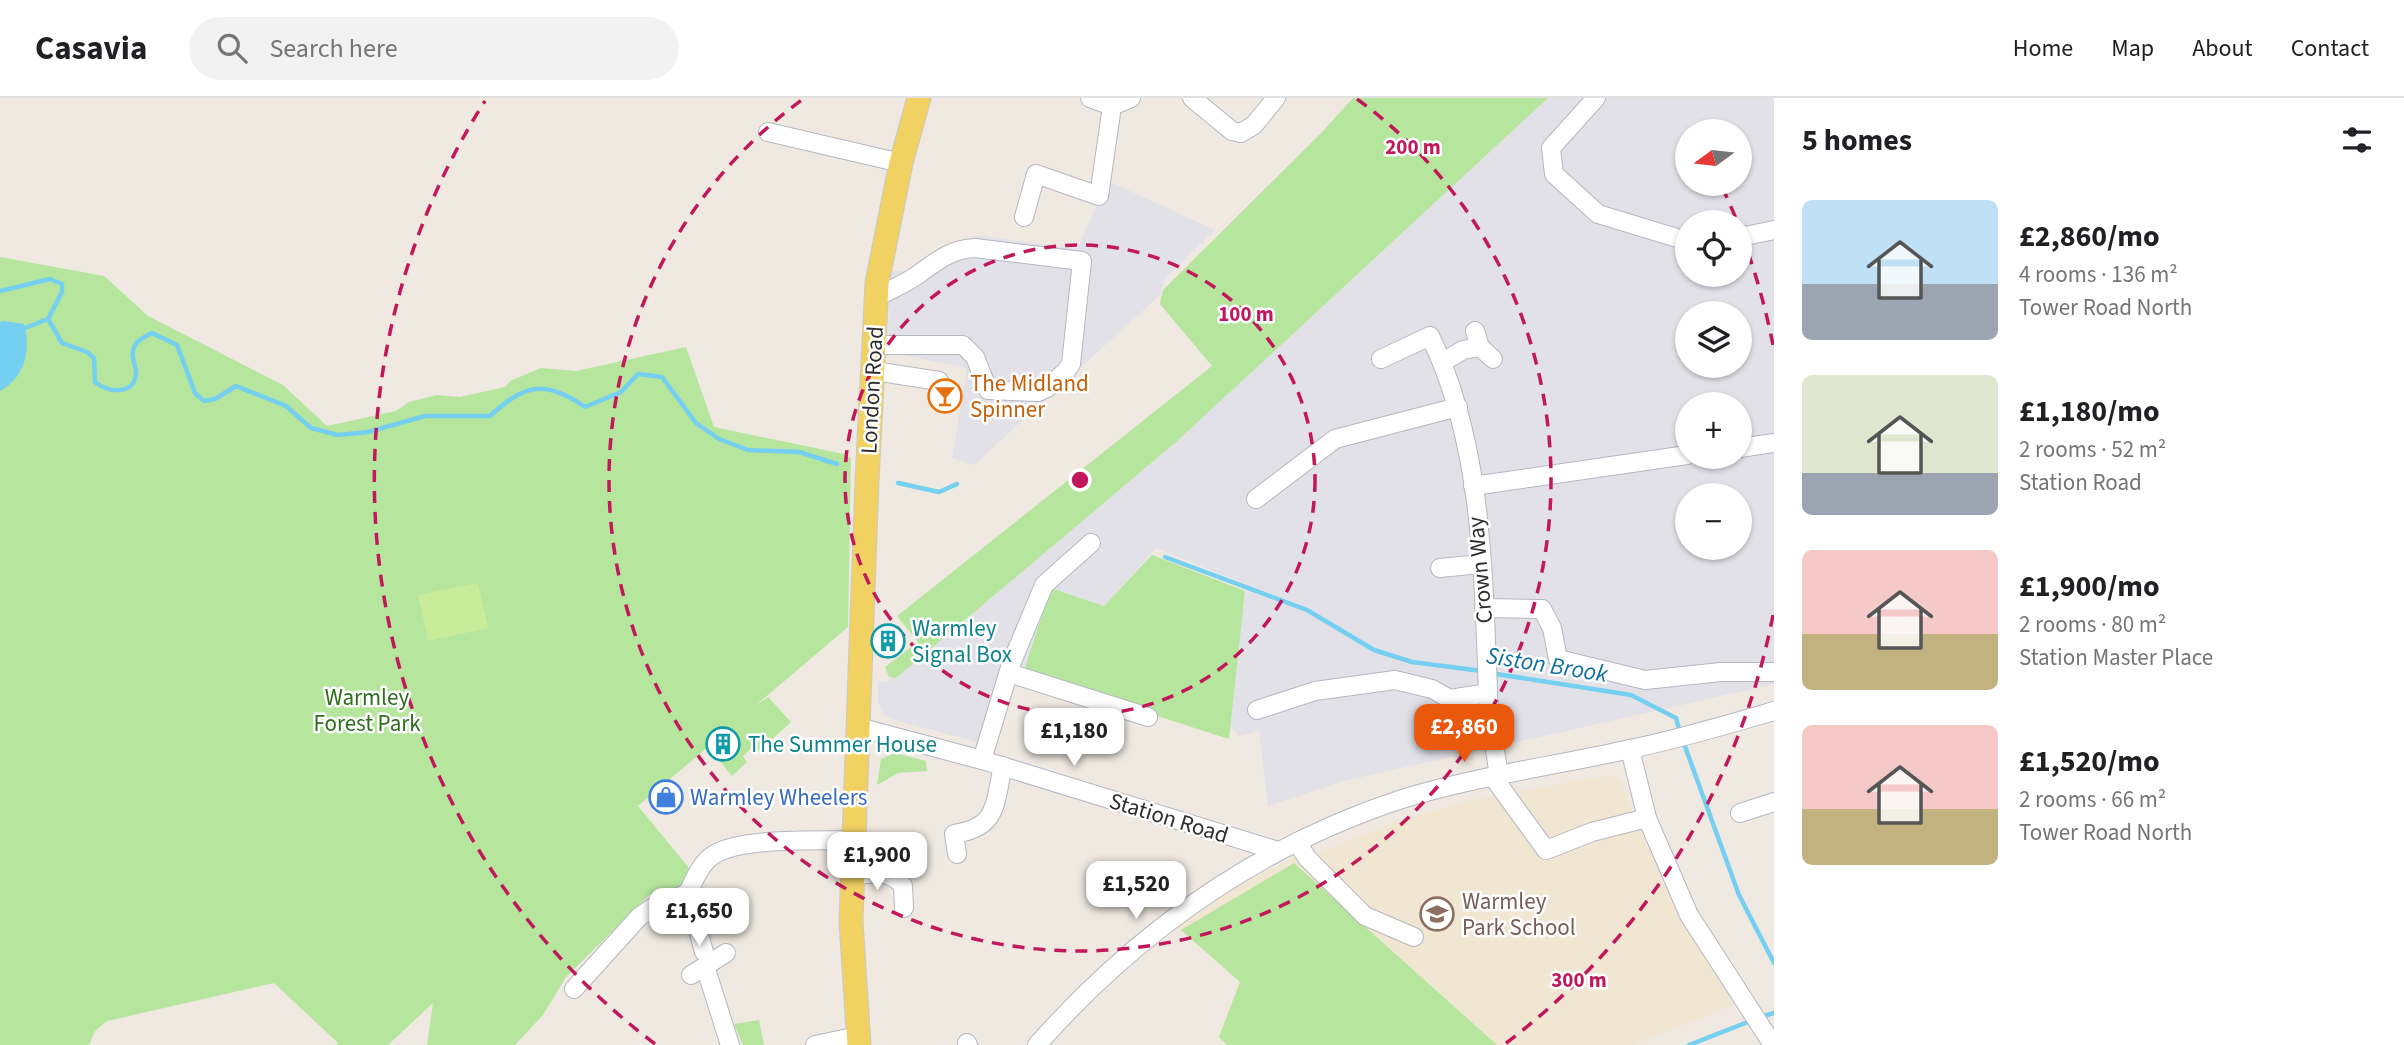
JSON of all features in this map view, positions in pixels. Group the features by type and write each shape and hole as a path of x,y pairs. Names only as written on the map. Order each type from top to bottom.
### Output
{"main road":[{"name":"London Road","path":"858,1041 851,921 877,297 901,163 919,98"}],"street":[{"path":"1090,98 1112,106 1131,98"},
{"path":"1192,98 1233,131 1241,132 1254,125 1276,98"},
{"path":"1596,98 1551,148 1554,173 1598,214 1675,236"},
{"path":"1024,217 1036,174 1099,196 1112,106"},
{"path":"768,132 901,163"},
{"path":"1752,235 1774,230"},
{"path":"875,345 963,345 975,356 988,390 1038,392 1047,388 1071,364 1082,261 975,248 960,249 938,258 915,277 877,297"},
{"name":"Crown Way","path":"1381,359 1430,335 1443,362 1458,407 1473,486 1485,608 1488,696 1496,776"},
{"path":"1443,362 1463,350 1483,346"},
{"path":"874,371 939,381"},
{"path":"1256,499 1321,460 1335,439 1458,407"},
{"path":"1752,446 1774,443"},
{"path":"1473,486 1675,457"},
{"path":"982,760 1009,673 1044,585 1091,543"},
{"path":"1440,568 1480,564"},
{"path":"1485,608 1542,609 1552,628 1558,659 1630,677 1645,680 1721,672 1774,671"},
{"path":"1009,673 1148,717"},
{"path":"1257,710 1315,691 1395,680 1432,689 1450,699 1488,696"},
{"path":"1037,1045 1079,998 1174,915 1297,842 1403,799 1496,776 1697,734 1774,711"},
{"name":"Station Road","path":"858,727 1003,766 1278,851"},
{"path":"1630,749 1647,818 1689,915 1769,1038"},
{"path":"957,854 954,834 974,831 991,817 1003,766"},
{"path":"1496,776 1546,850 1592,832 1647,818"},
{"path":"1740,813 1774,802"},
{"path":"730,1045 700,964 688,893 698,871 714,854 737,846 789,841 854,840"},
{"path":"1297,842 1307,858 1365,916 1414,937"},
{"path":"853,876 882,873 892,876 902,886 904,908"},
{"path":"574,989 639,917 652,908 688,893"},
{"path":"700,964 726,953"},
{"path":"815,1045 858,1041"}],"shaded area":[{"path":"1548,98 1774,98 1774,684 1344,781 1268,806 1259,731 1238,736 1225,718 1247,585 1156,548 1104,606 1051,588 1024,670 1006,664 981,743 891,719 884,714 878,702 878,682 888,681 1175,443"},
{"path":"1108,181 1215,230 1163,281 1160,295 974,465 952,458 967,368 888,352 889,270 920,273 975,235 1077,249"},
{"name":"Warmley Park School","path":"1610,775 1620,781 1672,902 1733,1005 1633,1045 1227,1045 1219,1037 1240,982 1176,926 1240,885 1293,858 1307,858 1395,822 1472,800"}],"green space":[{"path":"1353,98 1548,98 1175,443 896,678 889,677 885,667 918,642 897,616 1212,366 1160,304 1163,290"},
{"name":"Warmley Forest Park","path":"0,257 104,276 148,316 283,385 327,426 396,411 409,402 437,395 460,397 505,387 510,381 541,368 576,371 686,347 714,427 844,454 851,458 848,627 755,706 768,697 791,722 758,752 753,747 743,756 747,762 732,776 708,747 638,806 689,868 681,886 649,895 566,977 543,1015 515,1045 427,1045 433,1003 388,1045 336,1045 338,1043 274,983 107,1021 95,1031 89,1045 0,1045"},
{"path":"1152,555 1245,591 1229,739 1023,673 1051,588 1104,606"},
{"path":"478,583 488,628 428,641 418,595"},
{"path":"895,753 926,761 927,771 898,773 877,785 881,759"},
{"path":"1294,863 1497,1045 1227,1045 1219,1037 1240,982 1181,930"},
{"path":"759,1020 764,1045 743,1045 734,1024"}],"water":[{"path":"0,322 24,324 27,344 20,371 0,391"}],"waterway":[{"name":"Siston Brook","path":"0,291 50,279 62,284 62,292 48,319"},
{"name":"Siston Brook","path":"25,328 48,319 62,343 87,352 94,358 95,382 112,390 125,389 134,382 135,345 152,333 177,345 195,393 204,401 215,399 236,386 286,406 311,428 338,435 368,432 425,416 490,416 514,397 535,389 558,392 585,407 621,392 638,374 662,377 696,423 719,439 748,450 799,452 837,464"},
{"name":"Siston Brook","path":"898,483 939,492 957,484"},
{"name":"Siston Brook","path":"1165,557 1307,610 1374,650 1412,662 1482,671"},
{"name":"Siston Brook","path":"1490,673 1631,695 1676,718 1680,733"},
{"name":"Siston Brook","path":"1683,741 1739,895 1774,963"},
{"path":"1761,1017 1774,1013"},
{"path":"1689,1045 1753,1020"}],"place":[{"name":"The Midland Spinner","path":"945,396"},
{"name":"Warmley Signal Box","path":"888,641"},
{"name":"The Summer House","path":"723,744"},
{"name":"Warmley Wheelers","path":"666,797"},
{"name":"Warmley Park School","path":"1437,914"}]}
